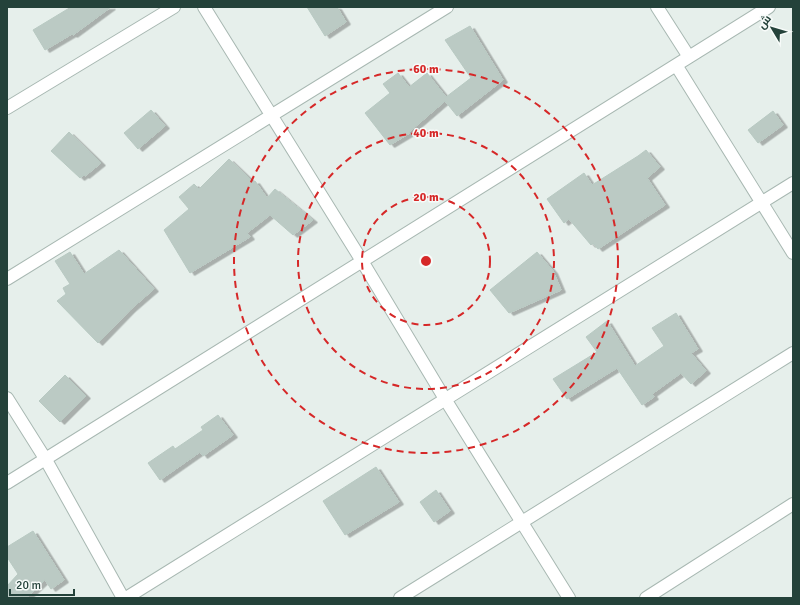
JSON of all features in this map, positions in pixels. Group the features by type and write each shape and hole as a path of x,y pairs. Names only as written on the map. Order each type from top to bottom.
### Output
{"street":[{"path":"7,108 174,7"},
{"path":"204,7 569,598"},
{"path":"7,279 446,7"},
{"path":"657,7 689,57"},
{"path":"7,483 769,7"},
{"path":"676,65 793,253"},
{"path":"7,398 46,460 124,598 793,183"},
{"path":"400,598 793,353"},
{"path":"646,598 793,504"}],"building":[{"path":"71,7 111,7 73,35 72,34 45,50 33,30"},
{"path":"307,7 337,7 346,22 325,36"},
{"path":"470,26 503,80 457,116 445,101 409,132 410,133 390,145 365,113 390,93 383,84 398,73 409,87 427,73 446,97 471,78 445,40"},
{"path":"151,110 165,126 138,149 124,133"},
{"path":"773,111 783,125 758,143 748,130"},
{"path":"69,132 101,163 85,176 84,175 80,178 51,151"},
{"path":"646,150 660,167 647,178 665,205 598,249 593,243 591,245 569,219 564,223 547,199 584,173 592,185"},
{"path":"229,159 253,182 255,181 267,198 275,189 313,220 293,235 270,215 247,233 250,237 190,273 164,230 189,209 179,197 194,184 199,189"},
{"path":"119,250 154,289 131,309 98,343 57,301 66,294 63,288 70,284 55,261 70,252 84,274"},
{"path":"537,252 553,271 561,290 509,313 490,290"},
{"path":"676,313 698,349 691,353 706,371 691,384 681,373 652,394 654,397 642,405 617,368 567,399 553,379 597,352 586,337 607,321 635,366 664,346 652,328"},
{"path":"65,375 86,396 60,422 39,401"},
{"path":"218,415 233,435 203,456 200,452 160,480 148,463 173,446 175,449 203,430 201,427"},
{"path":"376,467 399,502 345,535 323,501"},
{"path":"436,490 450,511 434,522 420,502"},
{"path":"33,531 64,580 51,589 45,580 26,598 7,598 7,586 18,574 7,557 7,547"}]}
